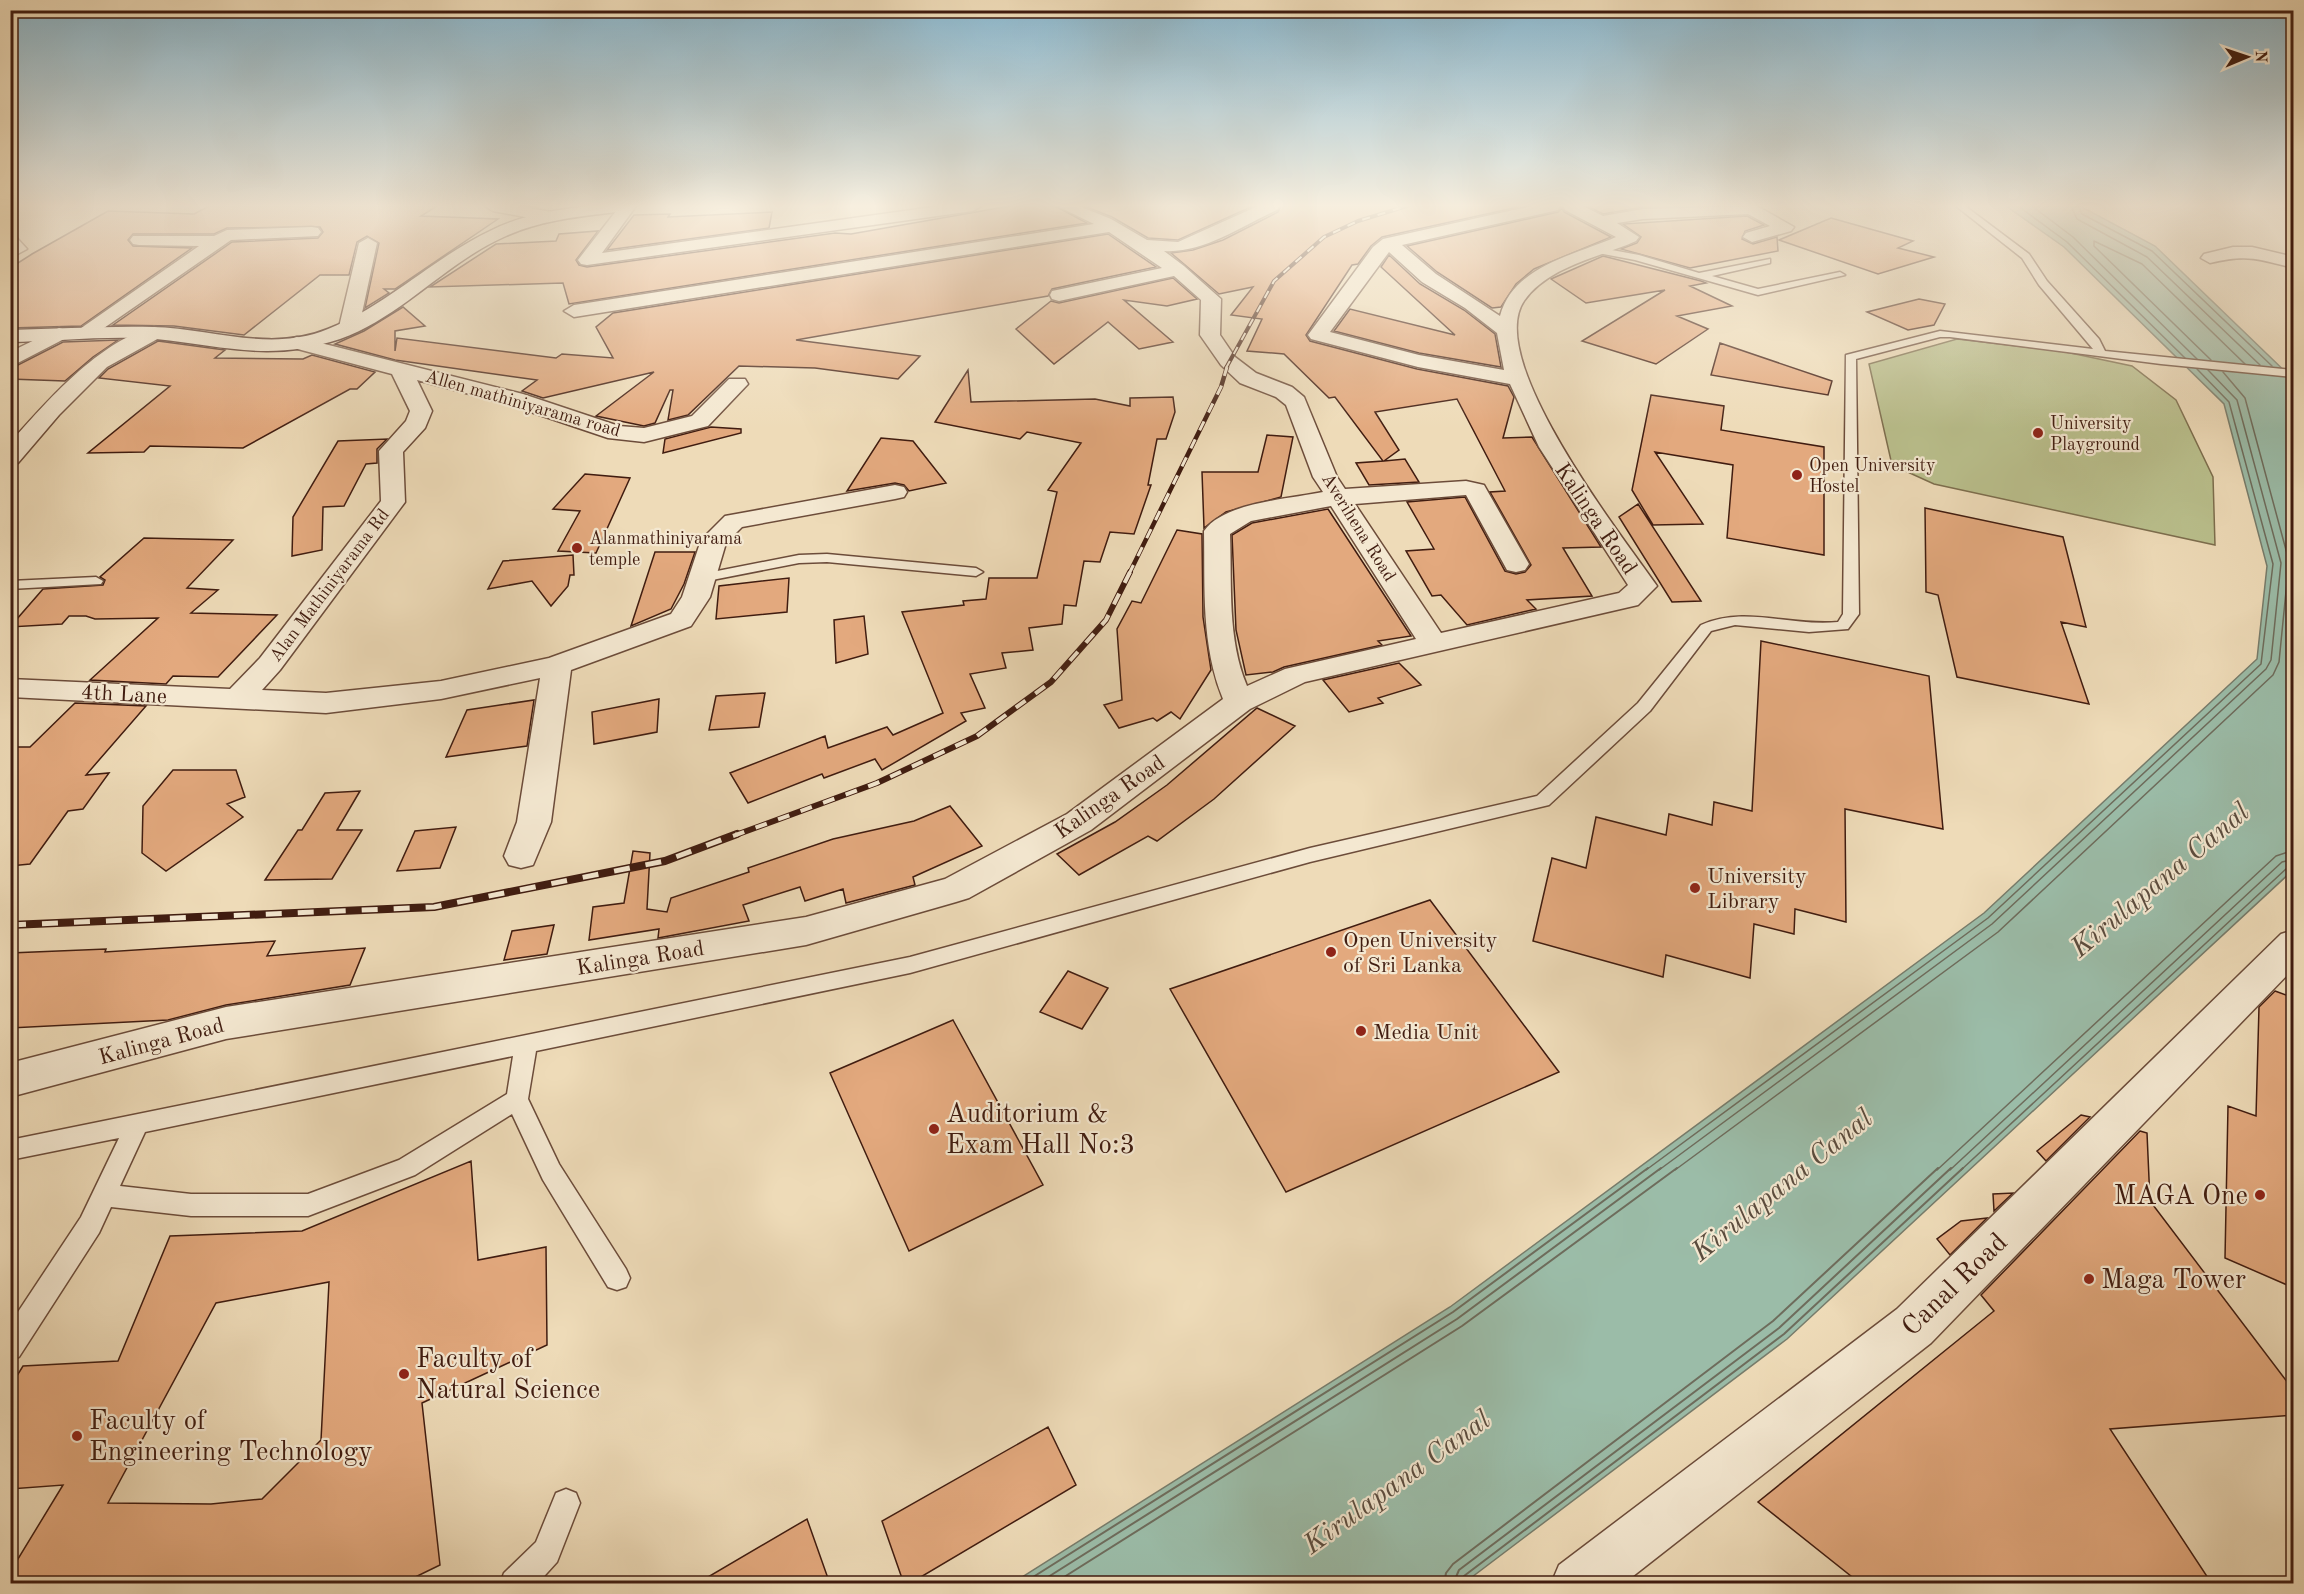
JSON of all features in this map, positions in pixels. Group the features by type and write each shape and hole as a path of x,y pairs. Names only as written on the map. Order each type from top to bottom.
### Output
{"street":[{"path":"84,333 161,280"},
{"path":"349,327 360,280"},
{"path":"10,336 154,333 246,346 297,343 334,334 349,327 392,304 422,280"},
{"path":"574,311 769,280"},
{"path":"1059,295 1129,280"},
{"name":"Averihena Road","path":"1190,280 1211,299 1210,335 1228,361 1248,378 1284,392 1296,402 1325,477 1435,645"},
{"path":"1357,280 1318,335 1419,361 1516,379"},
{"path":"1433,280 1472,304 1506,330"},
{"name":"Kalinga Road","path":"10,1080 226,1023 806,931 956,889 1079,822 1239,702 1295,675 1435,645 1628,599 1643,586 1567,477 1516,379 1506,330 1512,303 1533,280"},
{"path":"10,458 51,410 100,363 154,333"},
{"path":"10,361 59,334"},
{"name":"Allen mathiniyarama road","path":"297,343 514,399 616,433 644,435 700,421 737,384"},
{"name":"Alan Mathiniyarama Rd","path":"237,700 270,664 393,502 391,450 417,423 421,411 399,368"},
{"path":"1239,702 1226,671 1219,630 1217,531 1243,514 1338,497 1466,488 1474,490 1516,564"},
{"name":"4th Lane","path":"10,688 326,703 441,690 557,665 681,620 696,597 714,540 734,521 895,492"},
{"path":"521,855 534,822 557,665"},
{"name":"Canal Road","path":"1578,1584 1914,1326 2294,944"}],"lane":[{"path":"1715,280 1758,292 1814,280"},
{"path":"2041,280 2095,341 2101,353"},
{"path":"10,1150 910,965 1310,855 1543,801 1644,707 1706,628 1717,621 1736,620 1826,630 1843,626 1851,614 1850,357 1940,334 2161,361 2294,374"},
{"path":"702,579 799,559 827,558 976,572"},
{"path":"10,585 96,580"},
{"path":"526,1043 517,1099 550,1172 617,1278"},
{"path":"104,1195 191,1205 308,1205 407,1168 517,1099"},
{"path":"10,1348 90,1225 138,1123"},
{"path":"515,1584 547,1552 566,1503"}],"shaded area":[{"name":"University Playground","path":"1957,339 2061,351 2132,366 2176,400 2213,477 2215,545 1934,484 1892,465 1869,364"}],"water":[{"name":"Kirulapana Canal","path":"2098,280 2191,280 2293,379 2293,870 1787,1339 1464,1583 1011,1584 1450,1307 1984,913 2257,659 2267,566 2224,404"}],"building":[{"path":"10,280 146,280 81,326 10,328"},
{"path":"177,280 313,280 244,335 174,326 113,325"},
{"path":"371,280 408,280 395,289 384,289 389,293 365,308"},
{"path":"440,280 720,280 569,304 563,283 430,287"},
{"path":"817,280 1093,280 1052,289 1048,296 796,340 920,356 898,379 815,368 739,366 688,415 668,420 673,390 670,390 655,423 644,426 596,416 654,372 543,398 522,391 537,380 395,360 335,344 364,331 403,307 425,326 395,331 395,351 397,338 556,358 562,354 613,358 596,327 613,313"},
{"path":"1162,280 1176,280 1197,299 1167,306 1124,300 1173,342 1139,349 1108,322 1054,364 1016,329 1051,301 1059,303"},
{"path":"1203,280 1342,280 1306,335 1310,341 1417,369 1508,386 1514,397 1503,438 1532,437 1601,547 1563,548 1592,596 1527,600 1536,609 1467,625 1441,595 1432,596 1406,551 1434,549 1407,502 1465,497 1505,571 1516,574 1525,572 1531,565 1490,492 1505,491 1457,399 1375,412 1399,450 1384,461 1405,459 1419,482 1369,485 1356,463 1383,461 1335,397 1329,398 1284,354 1247,351 1262,319 1231,315 1253,287 1219,294"},
{"path":"1396,280 1416,280 1464,310 1495,334 1501,367 1419,353 1334,331 1350,309 1455,335"},
{"path":"1450,280 1520,280 1501,307 1492,308"},
{"path":"1553,280 1699,280 1706,283 1690,286 1732,306 1677,316 1708,329 1656,364 1582,341 1665,290 1586,303"},
{"path":"1919,299 1945,304 1934,325 1908,330 1867,312"},
{"path":"118,340 93,357 65,381 10,379 10,369 63,342"},
{"path":"158,341 225,350 215,358 303,359 312,355 375,372 357,389 350,389 243,448 150,446 144,452 88,453 170,386 99,378 108,369"},
{"path":"1720,343 1832,381 1828,395 1711,375"},
{"path":"968,370 971,402 1095,399 1130,406 1130,398 1173,397 1175,412 1166,439 1157,439 1148,485 1151,485 1134,534 1110,532 1100,562 1084,561 1076,606 1064,605 1062,624 1029,628 1033,650 1002,653 1006,668 970,674 985,708 961,713 966,721 882,770 875,759 824,778 822,774 748,803 730,773 825,736 828,748 887,727 893,735 943,713 902,612 964,605 963,601 986,599 989,578 1037,578 1057,492 1048,490 1081,443 1027,432 1020,439 935,422"},
{"name":"Open University Hostel","path":"1651,395 1724,406 1721,430 1824,447 1824,555 1727,538 1733,465 1655,452 1703,524 1653,525 1632,490"},
{"path":"711,427 741,429 741,433 663,453 665,439"},
{"path":"1267,435 1293,437 1281,497 1226,512 1204,528 1202,472 1258,472"},
{"path":"881,438 913,441 946,483 909,491 904,485 895,483 847,491"},
{"path":"387,439 377,449 377,463 366,464 344,506 323,507 322,550 292,556 293,517 338,441"},
{"path":"585,474 630,478 596,553 558,551 580,511 553,509"},
{"path":"1638,504 1701,601 1672,602 1619,517"},
{"path":"1925,508 2063,537 2086,627 2061,622 2089,704 1957,677 1938,595 1926,592"},
{"path":"1328,509 1411,636 1378,641 1382,645 1284,667 1273,672 1246,675 1236,630 1232,535 1252,523"},
{"path":"1177,530 1202,534 1203,617 1211,670 1180,719 1171,712 1157,721 1153,718 1119,728 1104,705 1122,700 1117,629 1132,601 1141,603"},
{"path":"144,538 233,540 187,588 218,590 191,613 277,615 218,677 173,676 166,684 90,680 158,618 95,619 86,616 69,616 62,624 10,627 43,589 103,585 105,580 100,577"},
{"path":"655,552 695,552 684,584 671,609 631,626"},
{"path":"573,555 574,575 570,575 568,586 551,606 532,581 488,589 503,561"},
{"path":"789,578 787,612 716,619 719,586"},
{"path":"864,616 868,654 836,663 834,620"},
{"path":"1761,641 1929,676 1943,829 1845,809 1846,922 1795,909 1794,934 1754,924 1750,978 1666,955 1663,977 1533,941 1552,858 1586,868 1596,817 1666,835 1669,814 1712,825 1714,802 1752,811"},
{"path":"1399,663 1421,685 1378,698 1383,703 1349,712 1323,680"},
{"path":"765,693 759,727 709,730 716,696"},
{"path":"659,699 657,732 594,744 592,712"},
{"path":"534,700 527,746 446,757 467,710"},
{"path":"75,703 146,706 86,775 109,773 83,809 68,811 30,864 10,866 10,747 30,747"},
{"path":"1257,708 1295,726 1214,799 1157,841 1148,836 1079,875 1057,854 1115,822 1167,785"},
{"path":"173,770 236,770 245,797 227,804 243,817 166,871 142,853 143,806"},
{"path":"360,791 337,830 362,830 332,879 265,880 298,830 302,830 325,793"},
{"path":"950,806 982,846 913,877 915,885 846,903 843,889 805,901 800,887 743,905 749,921 658,938 659,929 589,940 593,907 624,903 633,851 650,853 647,909 667,912 671,898 749,872 748,868 833,839 914,821"},
{"path":"456,827 440,868 397,871 415,831"},
{"name":"Media Unit","path":"1430,900 1559,1072 1286,1192 1170,989"},
{"path":"554,925 547,954 504,960 512,931"},
{"path":"275,941 267,956 365,948 350,985 226,1005 168,1020 10,1028 10,953 106,949 105,952"},
{"path":"1068,971 1108,988 1082,1029 1040,1012"},
{"name":"MAGA One","path":"2275,991 2294,998 2294,1288 2225,1258 2228,1106 2256,1116 2259,1007"},
{"name":"Auditorium & Exam Hall No:3","path":"953,1020 1043,1185 909,1251 830,1073"},
{"path":"2081,1115 2090,1117 2046,1161 2037,1151"},
{"path":"2140,1131 2147,1133 2150,1201 2294,1391 2294,1415 2110,1429 2212,1584 1861,1584 1758,1502 1994,1311 1981,1295"},
{"name":"Faculty of Natural Science","path":"471,1161 478,1260 546,1247 547,1345 422,1403 440,1565 401,1584 10,1584 10,1572 63,1485 10,1489 10,1387 23,1366 118,1361 170,1236 302,1231","holes":["329,1282 321,1440 262,1499 211,1504 108,1503 216,1303"]},
{"path":"2013,1193 1994,1211 1993,1194"},
{"path":"1987,1218 1950,1255 1937,1239 1961,1221"},
{"path":"1048,1427 1076,1485 909,1584 904,1584 882,1521"},
{"path":"807,1519 830,1584 696,1584"}],"railway":[{"path":"1226,368 1275,280"},
{"path":"1129,574 1221,387 1227,367"},
{"path":"733,836 877,783 977,736 1051,682 1106,620 1129,574"},
{"path":"10,925 434,907 665,861 737,834"}],"place":[{"name":"University Playground","path":"2038,433"},
{"name":"Open University Hostel","path":"1797,475"},
{"name":"Alanmathiniyarama temple","path":"577,548"},
{"name":"University Library","path":"1695,888"},
{"name":"Open University of Sri Lanka","path":"1331,952"},
{"name":"Media Unit","path":"1361,1031"},
{"name":"Auditorium & Exam Hall No:3","path":"934,1129"},
{"name":"MAGA One","path":"2260,1195"},
{"name":"Maga Tower","path":"2089,1279"},
{"name":"Faculty of Natural Science","path":"404,1374"},
{"name":"Faculty of Engineering Technology","path":"77,1436"}]}
